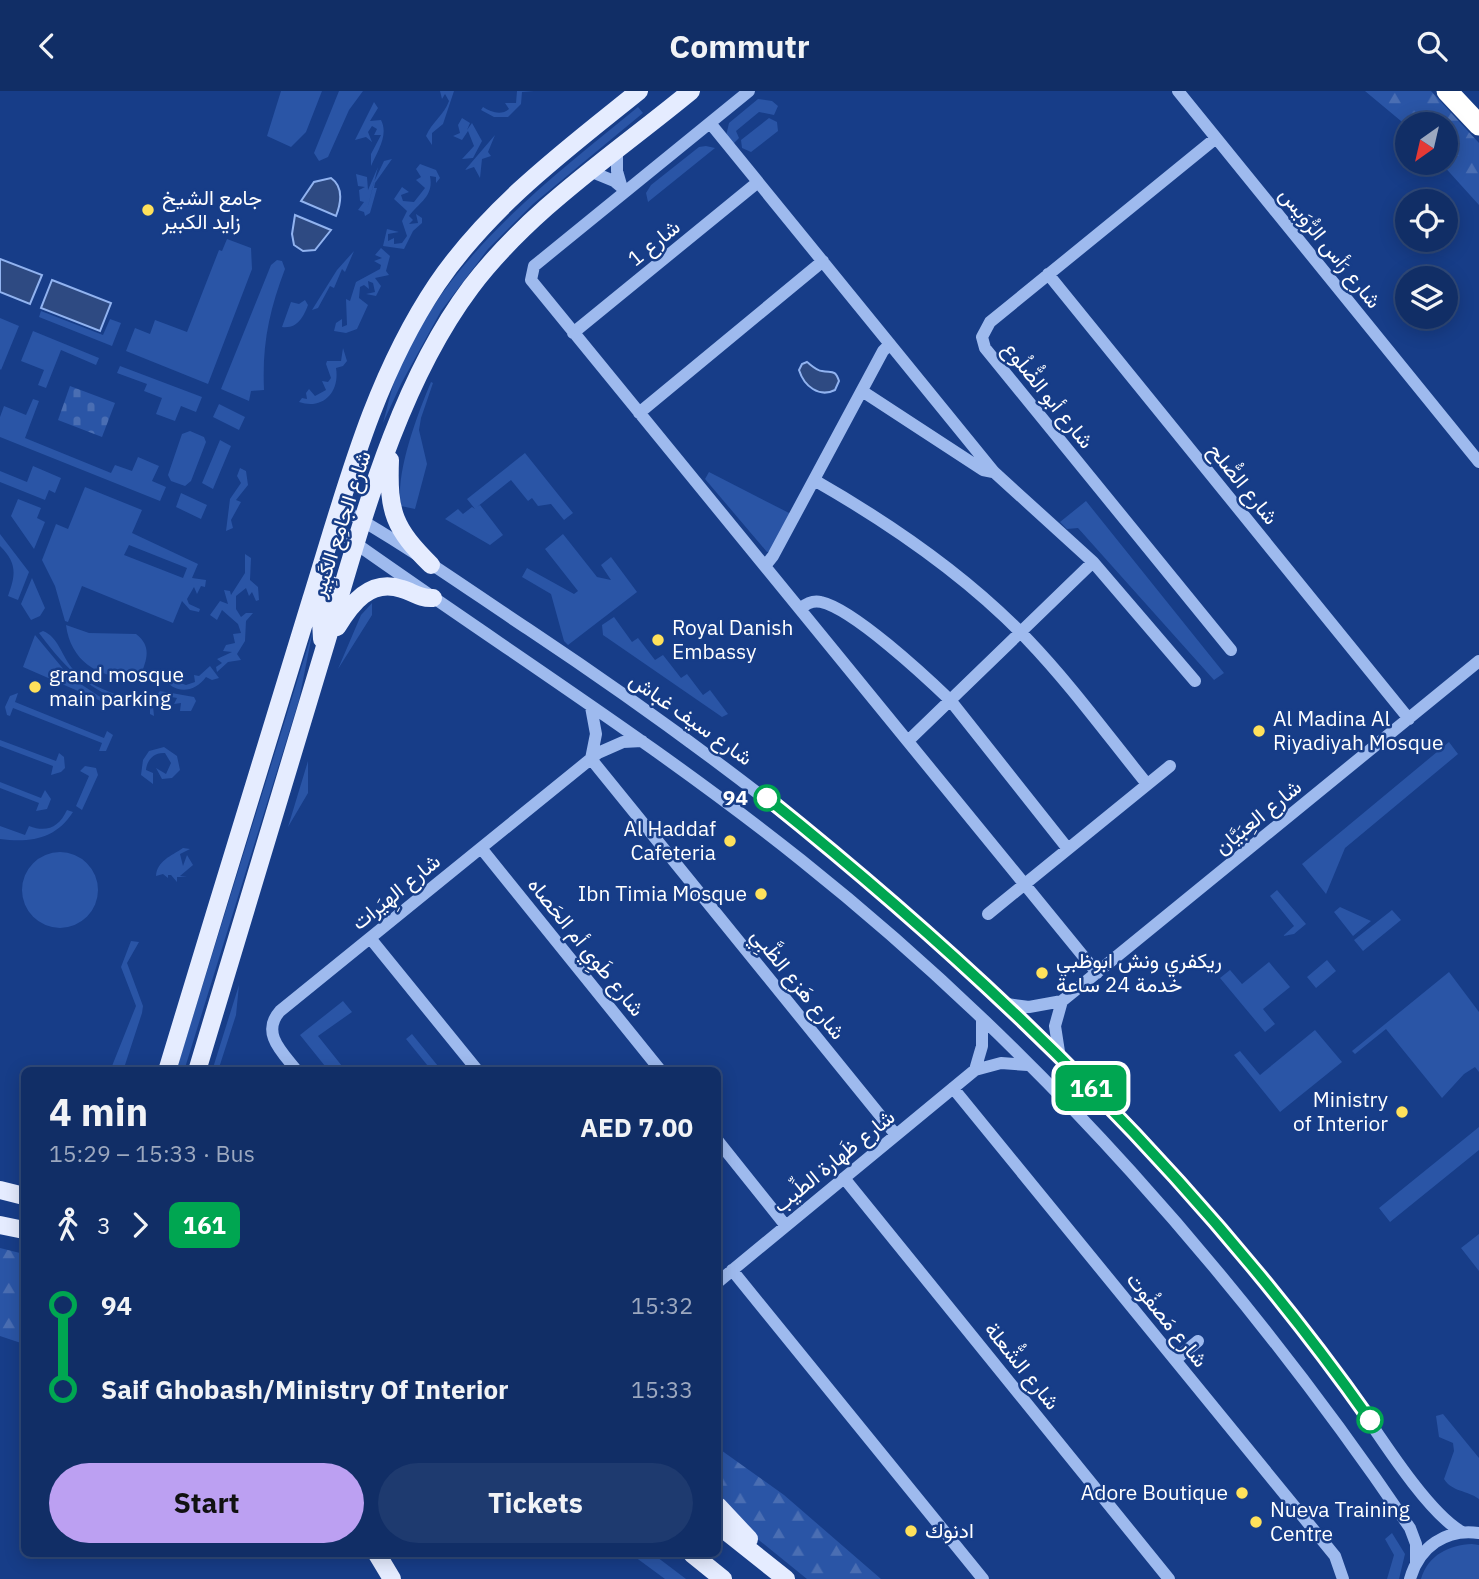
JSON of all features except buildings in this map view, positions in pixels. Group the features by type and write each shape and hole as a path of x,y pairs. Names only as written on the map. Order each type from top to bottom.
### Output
{"highway":[{"path":"1447,91 1479,125"}],"main road":[{"name":"شارع الجامِع الكَبِير","path":"168,1067 345,536 386,376 419,311 472,239 517,192 639,91"},
{"name":"شارع الجامِع الكَبِير","path":"351,514 390,447 427,356 467,293 520,232 691,91"},
{"path":"390,447 390,499 393,518 404,537 431,565"},
{"path":"345,536 351,514"},
{"name":"شارع الجامِع الكَبِير","path":"198,1067 324,648 345,536"},
{"path":"324,648 346,612 365,593 391,587 433,599"},
{"path":"0,1190 21,1195"},
{"path":"0,1224 21,1229"},
{"path":"721,1509 748,1538 762,1560"},
{"path":"721,1527 786,1579"},
{"path":"379,1557 392,1579"},
{"path":"696,1557 723,1579"}],"street":[{"path":"749,91 623,188 531,271 531,280 1097,972"},
{"name":"شارع رَأس الرُّوَيس","path":"1178,91 1479,462"},
{"path":"710,123 993,472 1093,562 1195,681"},
{"name":"شارع أبو الضُّلُوع","path":"1216,138 986,326 982,337 985,348 1231,650"},
{"path":"617,152 617,171 623,188"},
{"path":"592,172 623,188"},
{"name":"شارع 1","path":"573,333 758,182"},
{"path":"639,413 823,261"},
{"name":"شارع الصُّلح","path":"1048,274 1409,719"},
{"path":"765,566 883,351 890,344"},
{"path":"862,391 983,470 993,472"},
{"path":"814,480 922,549 1020,632 1147,784"},
{"name":"شارع سيف غباش","path":"351,514 563,652 765,796 874,884 1007,1004 1060,1055 1248,1262 1335,1371 1435,1511 1462,1532"},
{"path":"345,536 642,741 802,860 885,931 1028,1065 1164,1209 1286,1356 1410,1528 1416,1544 1416,1562 1410,1579"},
{"path":"908,741 1093,562"},
{"path":"801,608 820,601 838,611 891,648 950,701 1068,849"},
{"name":"شارع العِبَيَّان","path":"1062,1002 1479,661"},
{"path":"591,707 596,734 591,759"},
{"name":"شارع الهِيَرات","path":"294,1067 273,1039 275,1017 591,759 614,745 642,741"},
{"name":"شارع هَزع الظَّبِي","path":"591,759 896,1135"},
{"path":"988,914 1170,766"},
{"name":"شارع طَوِي أم الحَصاه","path":"481,848 658,1067"},
{"path":"370,938 475,1067"},
{"path":"1007,1004 1040,1006 1062,1002 1055,1026 1060,1055"},
{"path":"975,1070 982,1046 982,1020"},
{"name":"شارع ظَهارة الطِّيب","path":"721,1279 975,1070 1001,1063 1028,1065"},
{"name":"شارع مَصفُوت","path":"953,1088 1335,1556 1343,1579"},
{"path":"721,1145 786,1226"},
{"name":"شارع الشُّعلة","path":"844,1178 1169,1579"},
{"path":"732,1270 983,1579"},
{"path":"1175,1360 1198,1341"},
{"path":"1416,1562 1435,1542 1462,1532 1478,1533"}],"green space":[{"path":"281,91 322,91 306,132 291,147 267,136"},
{"path":"339,91 363,91 349,110 328,157 319,161 314,153"},
{"path":"440,91 454,91 443,124 432,133 432,145 426,136 449,101 445,94 442,99"},
{"path":"517,91 534,91 522,92 521,104 508,117 494,117 481,110 483,107 496,113 506,111 509,109 505,103 516,103"},
{"path":"1365,91 1431,91 1450,112 1395,112 1395,116"},
{"path":"758,99 772,101 778,106 774,115 759,112 736,131 739,138 733,144 726,136 729,123"},
{"path":"374,102 378,108 370,121 381,120 384,132 371,166 371,154 381,135 374,135 377,129 372,126 368,132 372,142 366,137 355,140"},
{"path":"638,107 643,113 533,204 488,249 441,311 383,423 396,378 418,331 471,258 534,194"},
{"path":"462,118 470,123 467,130 472,123 482,141 473,158 462,159 474,146 468,131 462,140 453,136 460,133 458,125"},
{"path":"769,118 777,122 778,131 751,152 742,148 741,140"},
{"path":"1458,120 1479,143 1479,205 1452,175 1458,175"},
{"path":"495,135 488,152 491,156 482,159 480,178 474,167 465,170"},
{"path":"699,147 715,148 648,202 646,193 651,185"},
{"path":"392,159 375,183 374,188 377,188 370,213 365,216 364,212 358,210 364,202 360,201 359,190 365,187 358,186 356,174 367,177 368,190 378,167 374,181 384,161"},
{"path":"420,164 436,170 440,178 436,183 436,177 430,176 428,194 409,216 413,220 409,224 418,223 416,214 422,218 422,223 413,231 404,249 383,246 387,229 399,232 388,234 388,241 394,238 394,244 402,243 407,236 402,221 407,211 394,199 402,187 409,192 401,195 403,201 414,202 425,188 416,180 421,177 416,169"},
{"path":"227,239 251,248 252,269 208,384 126,351 135,328 150,334 155,320 187,332 219,250 222,251"},
{"path":"381,248 390,256 386,271 389,275 375,278 381,286 376,296 366,294 375,292 373,283 368,281 369,289 364,285 360,287 359,298 368,305 357,329 346,333 334,331 336,323 342,319 342,327 347,325 346,299 350,301 356,282 380,269 381,265 374,261 382,258 375,255"},
{"path":"354,251 334,288 330,286 318,308 312,310 337,270"},
{"path":"277,260 282,261 285,269 268,328 264,390 251,391 249,401 221,389 271,265"},
{"path":"305,300 308,305 299,322 282,327 291,302 299,304"},
{"path":"41,311 103,335 110,319 121,323 112,346 39,317"},
{"path":"0,318 19,326 1,370 0,369"},
{"path":"33,331 99,358 96,365 61,350 46,388 38,385 44,370 21,361"},
{"path":"343,348 347,361 336,368 335,385 328,397 315,403 299,402 302,398 307,399 306,393 309,389 315,396 326,390 322,381 328,382 331,378 327,361 341,361"},
{"path":"120,366 202,397 196,412 181,406 175,421 156,414 162,398 144,391 147,384 117,373"},
{"path":"431,382 433,383 419,430 427,464 415,509 401,506 401,477 409,443"},
{"path":"70,386 115,403 102,437 58,420"},
{"path":"33,399 39,401 25,438 111,473 115,465 132,471 138,457 159,466 152,481 166,487 160,501 0,437 0,417 4,406 26,415"},
{"path":"219,404 245,417 239,430 213,417"},
{"path":"190,431 204,437 206,442 191,481 185,486 171,481 168,475 182,434"},
{"path":"220,440 231,446 213,489 202,483"},
{"path":"525,453 573,513 564,520 551,504 538,506 532,498 528,501 511,480 477,507 480,505 503,535 490,545 445,519 458,509 463,514 472,507 475,509 467,499"},
{"path":"33,466 61,478 55,493 49,490 45,500 0,482 0,471 27,482"},
{"path":"240,468 246,471 248,485 236,500 241,502 231,520 233,528 226,531 230,499 241,483 237,476"},
{"path":"709,472 791,514 772,551 767,552 705,479"},
{"path":"85,487 142,510 132,533 198,564 192,578 206,580 205,587 201,586 197,594 194,587 187,599 189,604 200,609 199,612 190,610 182,601 173,623 82,586 68,622 65,621 55,586 42,560 56,524 68,529","holes":["129,545 187,568 183,578 124,555"]},
{"path":"181,493 207,505 201,519 176,507"},
{"path":"18,499 41,508 37,518 45,522 34,549 11,516"},
{"path":"1086,501 1224,673 1214,680 1078,528 1067,529 1060,522"},
{"path":"0,534 29,572 18,600 8,596 13,581 13,569 10,558 0,546"},
{"path":"563,534 597,577 611,580 601,565 611,557 637,592 568,645 564,641 551,594 522,577 527,568 574,594 578,591 545,549"},
{"path":"245,554 251,558 250,580 258,587 259,600 256,601 252,592 249,596 246,588 236,596 236,609 241,617 246,613 253,613 246,621 245,641 237,654 241,660 228,662 217,672 216,667 222,663 217,659 232,652 223,651 226,645 235,643 233,634 241,633 238,624 222,610 217,620 210,615 220,601 228,604 224,590 230,591 231,595 245,573"},
{"path":"32,578 45,608 40,616 31,620 21,604"},
{"path":"372,603 372,615 338,669 361,615"},
{"path":"614,617 632,642 638,638 655,660 663,655 681,678 687,674 703,695 710,690 728,714 722,717 603,635 602,625"},
{"path":"66,625 89,633 136,634 145,644 147,654 140,677 114,676 91,667 74,650"},
{"path":"313,630 299,700 185,1067 177,1067"},
{"path":"43,631 53,638 79,675 97,687 123,697 129,708 89,684 70,669 39,633"},
{"path":"35,635 70,677 117,708 23,667"},
{"path":"210,666 219,678 212,680 206,677 190,689 173,687 163,677 186,685 195,682 194,675 199,676"},
{"path":"160,691 194,697 196,701 191,711 180,711 181,703 174,704 177,698 166,696 164,701 157,699 153,706 154,716 150,714 150,704"},
{"path":"18,693 15,702 104,738 107,731 113,735 106,751 99,751 102,743 13,708 10,716 7,715 5,707 10,696"},
{"path":"0,740 56,761 59,753 64,757 65,768 51,775 53,766 0,746"},
{"path":"1449,742 1458,754 1345,848 1326,894 1302,864"},
{"path":"164,747 177,756 180,770 172,778 162,779 156,768 166,774 171,763 165,753 154,755 146,770 153,773 153,784 141,775 143,760 149,751"},
{"path":"308,761 308,793 288,827"},
{"path":"85,766 96,768 98,775 82,810 76,806 89,776 80,771"},
{"path":"0,782 41,798 45,790 51,799 47,809 36,811 39,803 0,788"},
{"path":"67,810 73,812 66,821 59,828 41,837 0,839 0,826 25,835 29,826 41,829 52,827"},
{"path":"183,848 190,849 180,854 183,866 187,855 193,865 180,876 187,877 177,877 177,882 171,875 168,875 168,878 163,874 156,876 159,866"},
{"path":"53,852 67,852 81,858 92,869 98,890 95,905 87,917 67,928 53,928 39,922 28,911 22,897 22,883 28,869 39,858"},
{"path":"1277,890 1306,924 1294,934 1283,936 1294,926 1270,896"},
{"path":"1340,907 1371,921 1353,936 1334,912"},
{"path":"1392,910 1401,920 1363,951 1354,940"},
{"path":"131,941 139,942 127,963 143,1006 142,1013 124,1067 112,1067 136,1006 121,967"},
{"path":"1327,960 1336,971 1316,988 1307,977"},
{"path":"1269,962 1290,987 1263,1009 1275,1024 1265,1032 1220,978 1230,970 1242,984"},
{"path":"1449,972 1479,1012 1479,1072 1475,1067 1464,1074 1442,1098 1386,1029 1355,1054 1352,1051"},
{"path":"239,985 236,1015 219,1067 213,1067"},
{"path":"343,1001 352,1012 318,1036 343,1067 326,1067 300,1035"},
{"path":"1315,1030 1342,1062 1280,1112 1234,1055 1240,1051 1260,1075"},
{"path":"412,1034 439,1067 429,1067 406,1039"},
{"path":"1479,1127 1479,1150 1390,1222 1379,1208"},
{"path":"1479,1234 1479,1271 1461,1248"},
{"path":"0,1248 21,1253 21,1343 0,1336"},
{"path":"1443,1414 1479,1458 1479,1499 1455,1489 1444,1479 1454,1451 1453,1443 1439,1437 1436,1416"},
{"path":"721,1450 784,1495 881,1579 807,1579 721,1509"},
{"path":"1392,1533 1405,1554 1399,1579 1387,1579 1394,1555 1385,1539"},
{"path":"1472,1544 1479,1545 1479,1579 1421,1579 1429,1564 1440,1553"},
{"path":"635,1557 657,1557 686,1579 665,1579"}],"shaded area":[{"path":"331,178 340,191 336,216 301,201 314,182"},
{"path":"295,215 331,230 315,250 303,251 294,245 292,234"},
{"path":"0,259 42,275 30,304 0,292"},
{"path":"52,280 111,303 100,331 41,308"},
{"path":"807,362 818,370 834,373 838,377 835,390 823,393 804,381 799,370 802,364"}],"bus line":[{"name":"161","path":"767,798 874,884 961,960 1060,1055 1248,1262 1370,1420"}],"place":[{"name":"جامع الشيخ زايد الكبير","path":"148,210"},
{"name":"Royal Danish Embassy","path":"658,640"},
{"name":"grand mosque main parking","path":"35,687"},
{"name":"Al Madina Al Riyadiyah Mosque","path":"1259,731"},
{"name":"94","path":"767,798"},
{"name":"Al Haddaf Cafeteria","path":"730,841"},
{"name":"Ibn Timia Mosque","path":"761,894"},
{"name":"ريكفري ونش ابوظبي خدمة 24 ساعة","path":"1042,973"},
{"name":"Ministry of Interior","path":"1402,1112"},
{"name":"Adore Boutique","path":"1242,1493"},
{"name":"Nueva Training Centre","path":"1256,1522"},
{"name":"ادنوك","path":"911,1531"}]}
